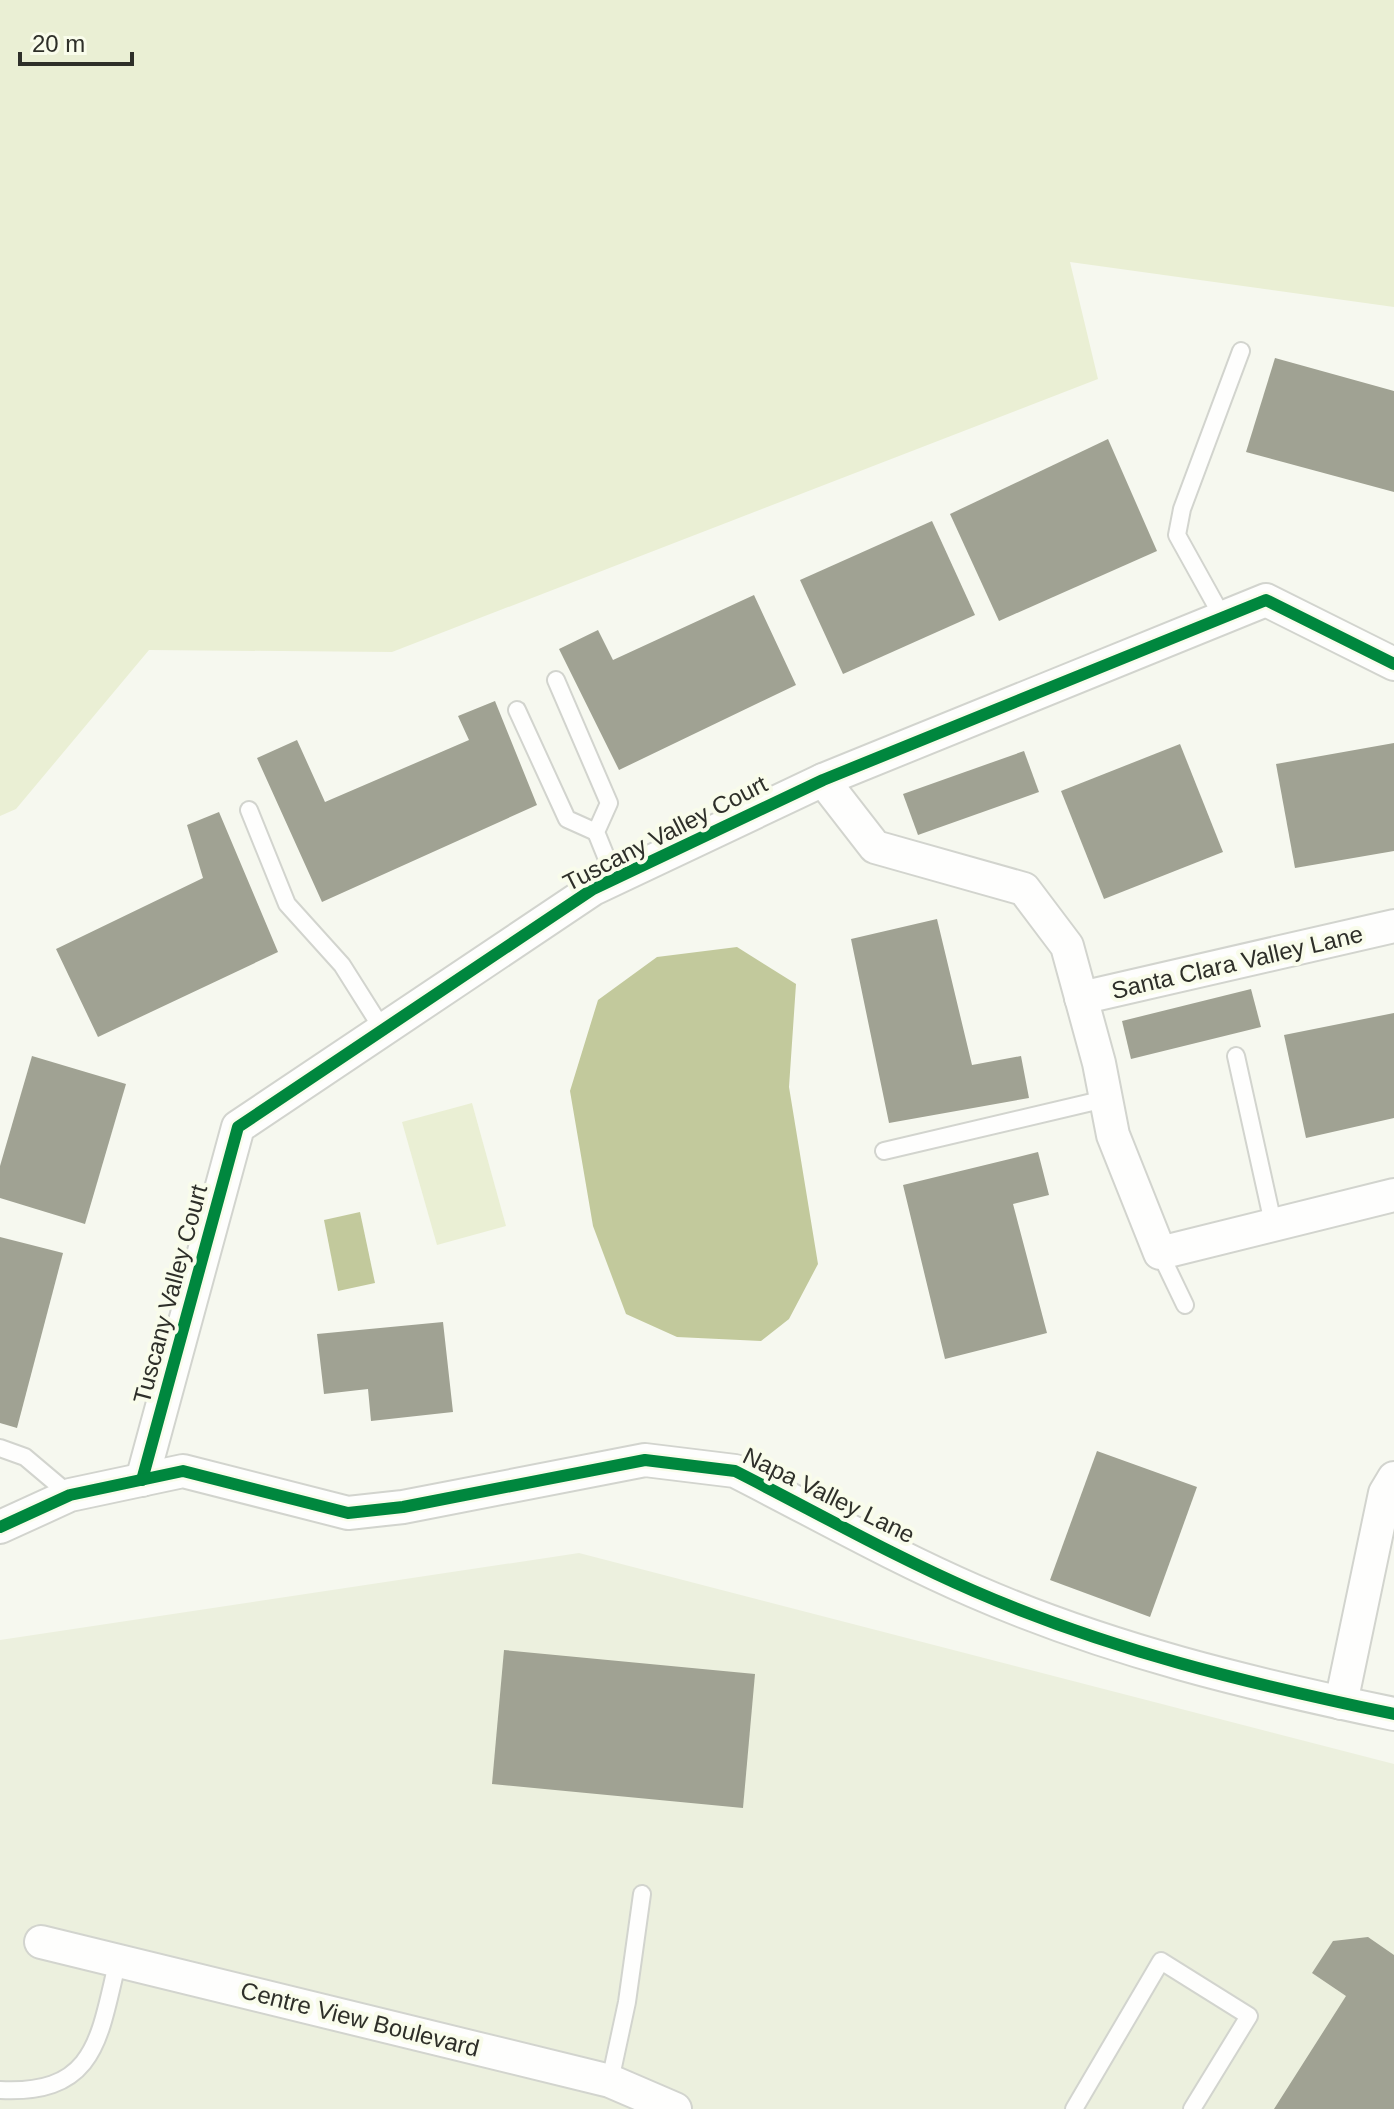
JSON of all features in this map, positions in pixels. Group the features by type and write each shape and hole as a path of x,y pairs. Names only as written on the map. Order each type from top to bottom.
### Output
{"street":[{"name":"Tuscany Valley Court","path":"142,1480 238,1127 593,889 823,780 1266,600 1394,664"},
{"path":"823,780 875,847 1024,889 1067,946 1113,1135 1160,1253 1394,1195"},
{"name":"Santa Clara Valley Lane","path":"1081,998 1394,926"},
{"name":"Napa Valley Lane","path":"0,1527 70,1495 183,1471 348,1513 403,1507 645,1460 712,1465 735,1471 973,1591 1094,1638 1211,1674 1394,1714"},
{"path":"1341,1703 1385,1493 1394,1478"},
{"name":"Centre View Boulevard","path":"41,1942 610,2081 675,2109"}],"lane":[{"path":"1223,618 1177,535 1182,509 1241,351"},
{"path":"556,680 609,803 596,832"},
{"path":"517,710 567,819 596,832 615,879"},
{"path":"249,810 287,904 342,965 383,1030"},
{"path":"1236,1056 1273,1223"},
{"path":"884,1151 1105,1099"},
{"path":"1160,1253 1185,1305"},
{"path":"0,1448 25,1457 70,1495"},
{"path":"610,2081 627,2002 642,1894"},
{"path":"0,2090 50,2088 71,2075 89,2056 101,2031 118,1960"},
{"path":"1074,2109 1161,1961 1249,2016 1192,2109"}],"shaded area":[{"path":"0,0 1394,0 1394,307 1070,262 1098,379 392,652 149,650 16,809 0,816"},
{"path":"737,947 796,984 789,1087 818,1264 789,1319 761,1341 677,1337 626,1314 593,1226 570,1091 598,1000 657,957"},
{"path":"472,1103 506,1226 437,1245 402,1122"},
{"path":"360,1212 375,1283 338,1291 324,1220"},
{"path":"579,1553 1394,1764 1394,2109 0,2109 0,1640"}],"building":[{"path":"1275,358 1394,391 1394,492 1246,452"},
{"path":"1108,439 1157,551 999,621 950,514"},
{"path":"932,521 975,615 843,674 800,580"},
{"path":"754,595 796,685 619,770 559,649 598,630 613,660"},
{"path":"495,701 537,805 322,902 257,758 297,740 325,802 469,740 458,716"},
{"path":"1394,743 1394,851 1295,868 1276,764"},
{"path":"1180,744 1223,852 1104,899 1061,791"},
{"path":"1024,751 1039,792 918,835 903,794"},
{"path":"219,812 278,952 98,1037 56,949 203,878 187,825"},
{"path":"937,919 972,1065 1021,1056 1029,1098 889,1123 851,939"},
{"path":"1251,989 1261,1027 1131,1059 1122,1021"},
{"path":"1394,1013 1394,1118 1306,1138 1284,1035"},
{"path":"32,1056 126,1084 85,1224 0,1198 0,1166"},
{"path":"1038,1152 1049,1195 1013,1204 1047,1333 945,1359 903,1185"},
{"path":"0,1237 63,1253 17,1428 0,1423"},
{"path":"443,1322 453,1412 371,1421 368,1389 324,1394 317,1334"},
{"path":"1097,1451 1197,1487 1150,1617 1050,1580"},
{"path":"504,1650 755,1674 743,1808 492,1784"},
{"path":"1368,1937 1394,1955 1394,2109 1274,2109 1346,1996 1312,1973 1333,1941"}],"cycle path":[{"path":"142,1480 238,1127 593,889 823,780 1266,600 1394,664"},
{"path":"0,1527 70,1495 183,1471 348,1513 403,1507 645,1460 735,1471 914,1563 974,1591 1076,1631 1181,1663 1394,1714"}]}
